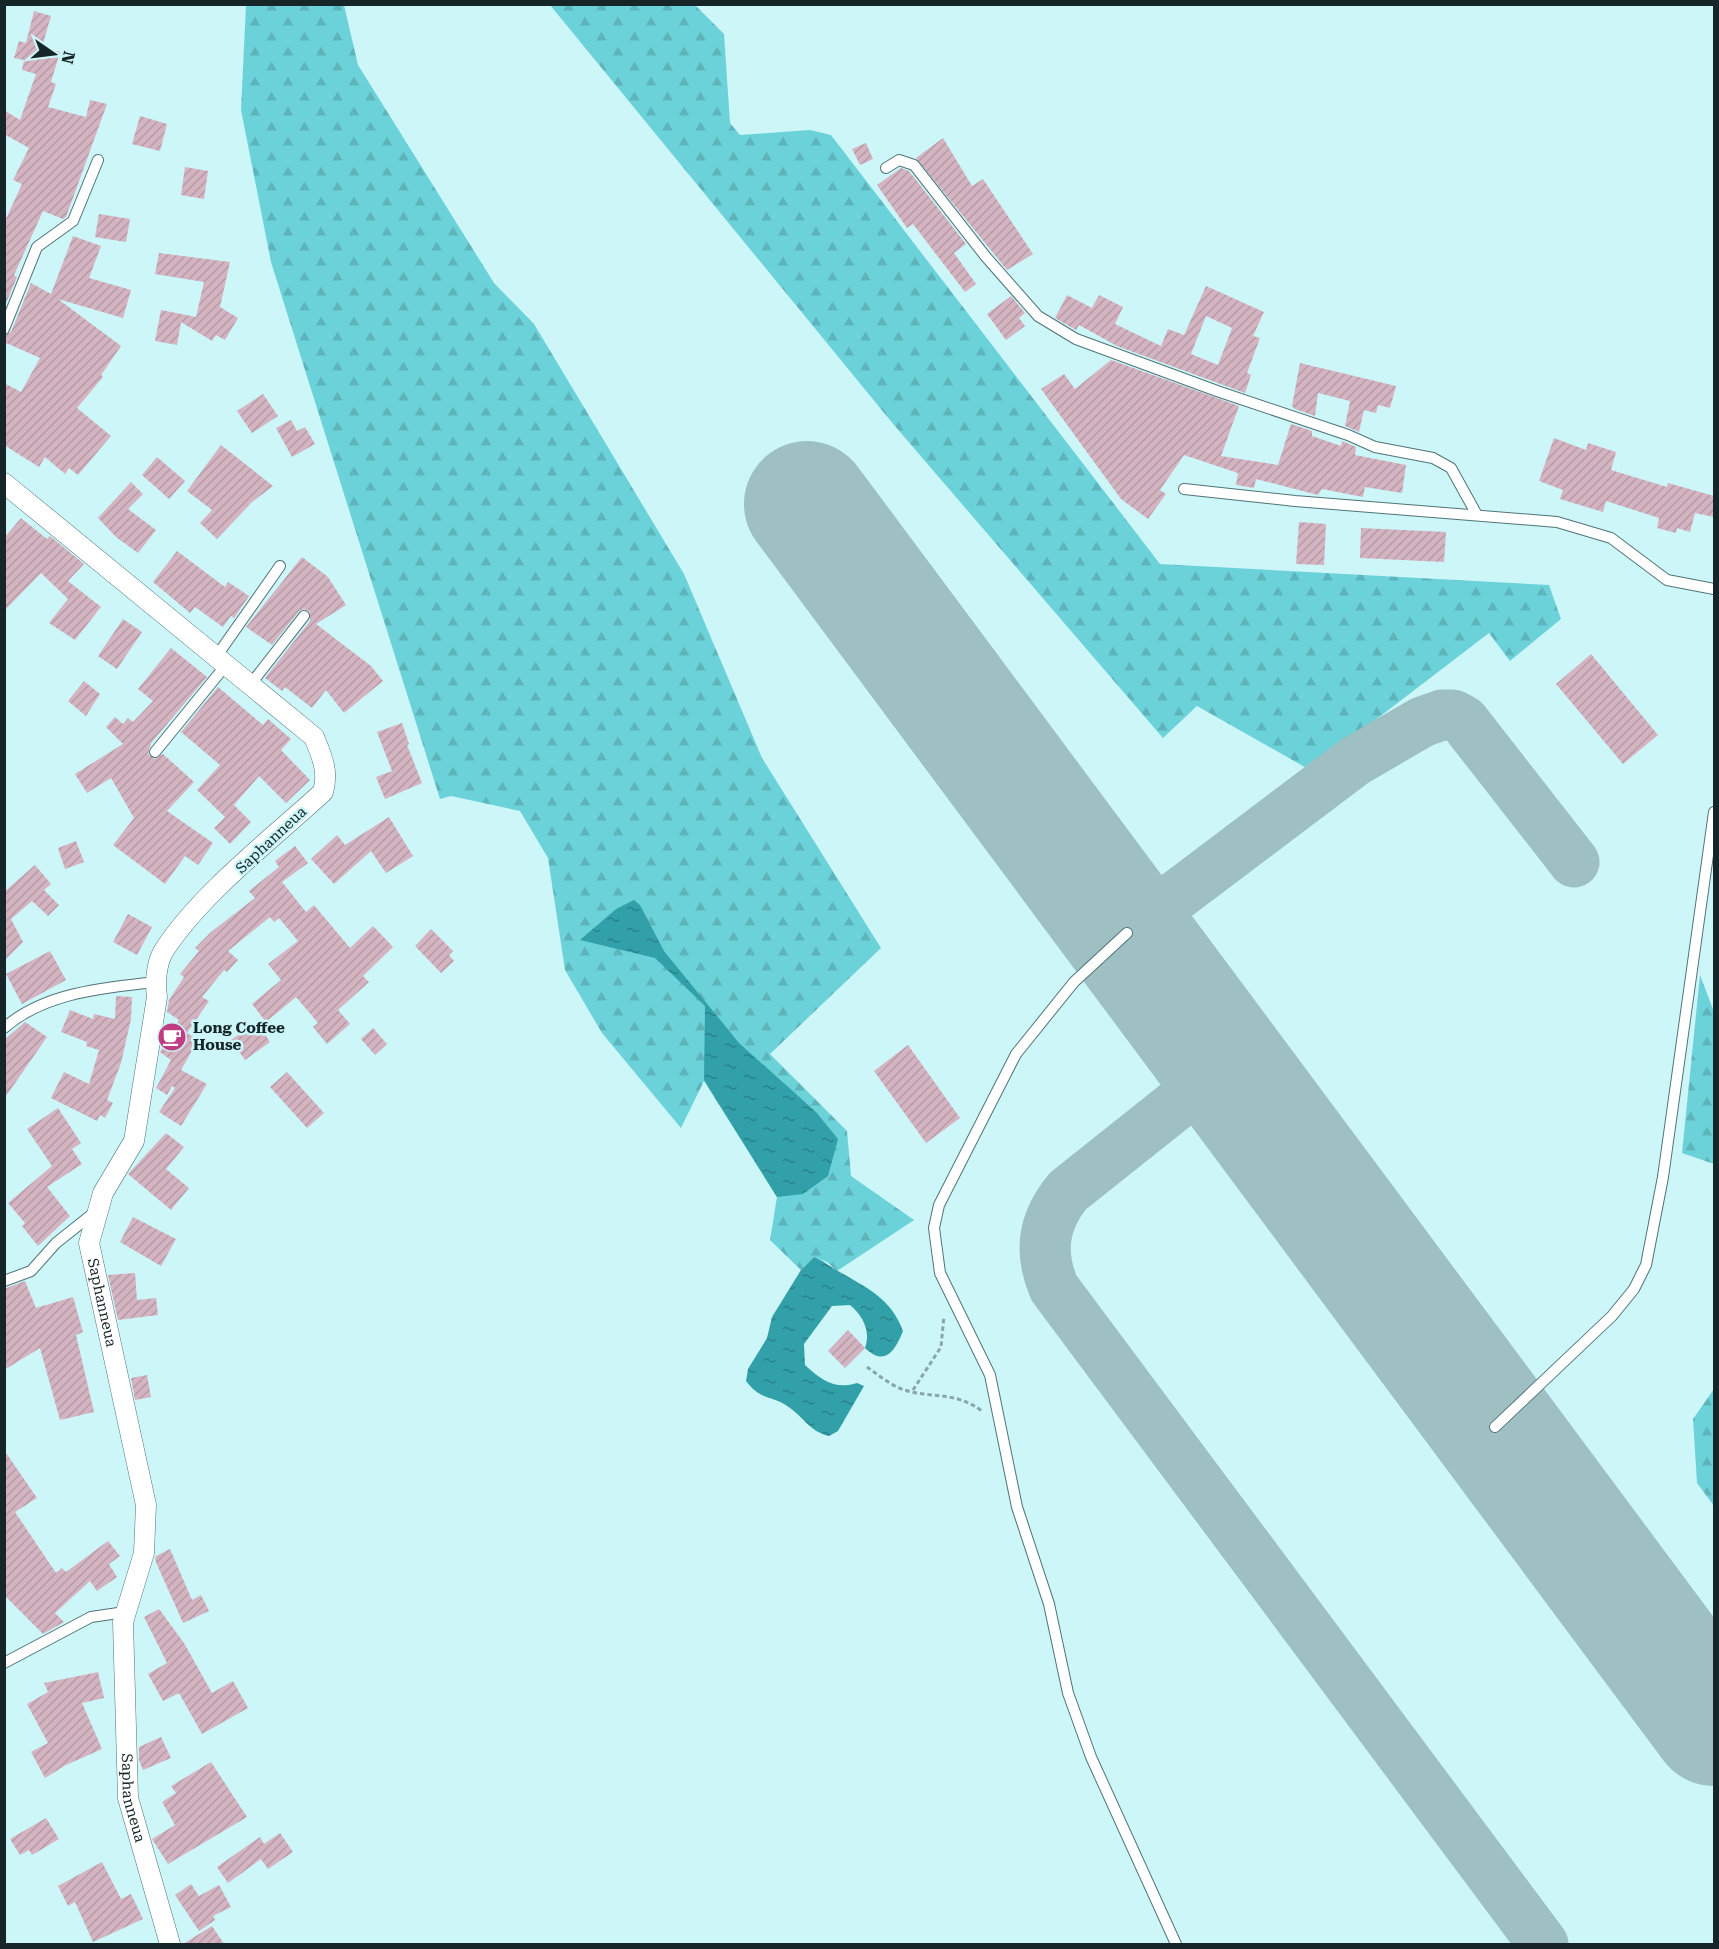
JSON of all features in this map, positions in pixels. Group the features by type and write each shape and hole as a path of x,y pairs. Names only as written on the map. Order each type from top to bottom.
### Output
{"street":[{"name":"Saphanneua","path":"4,483 314,737 324,759 327,778 323,792 196,910 162,954 155,982 157,997 134,1141 103,1193 89,1243 146,1505 144,1553 123,1622 128,1798 170,1944"}],"lane":[{"path":"4,329 37,247 73,221 98,160"},
{"path":"886,168 899,160 914,165 986,257 1038,316 1076,339 1277,413 1348,435 1376,447 1433,458 1451,468 1478,514"},
{"path":"1184,489 1295,501 1557,522 1611,538 1667,580 1714,589"},
{"path":"155,752 221,661 280,566"},
{"path":"250,685 304,616"},
{"path":"1495,1427 1612,1316 1634,1289 1646,1265 1663,1177 1714,812"},
{"path":"1127,933 1074,982 1016,1054 939,1205 934,1228 935,1249 944,1281 990,1375 1017,1507 1049,1604 1068,1693 1090,1757 1176,1944"},
{"path":"4,1028 18,1016 81,991 155,982"},
{"path":"4,1281 31,1271 56,1244 97,1210"},
{"path":"4,1663 92,1617 125,1612"}],"path":[{"path":"913,1390 941,1347 944,1330 944,1281"},
{"path":"867,1367 899,1388 969,1401 985,1413"}],"green space":[{"path":"246,5 344,5 358,65 494,283 534,324 684,574 762,758 881,948 770,1054 847,1131 851,1176 914,1220 837,1271 827,1262 814,1257 801,1270 770,1240 777,1197 704,1081 681,1128 602,1033 565,970 548,858 520,811 451,796 440,799 271,262 241,110"},
{"path":"550,5 695,5 724,34 730,123 740,135 810,130 831,135 1160,564 1549,585 1561,619 1510,661 1489,633 1310,770 1197,706 1163,738 894,425"},
{"path":"1700,975 1714,1012 1714,1164 1682,1153"},
{"path":"1714,1389 1714,1506 1697,1483 1693,1419"}],"water":[{"path":"634,900 640,905 664,951 739,1043 816,1112 838,1139 828,1176 803,1194 777,1197 704,1080 705,1006 655,958 580,940 616,909"},
{"path":"814,1257 877,1295 892,1310 903,1331 893,1350 888,1354 878,1356 872,1354 865,1348 867,1336 865,1324 855,1309 850,1305 832,1306 804,1344 805,1365 817,1375 835,1384 857,1383 864,1386 838,1431 829,1436 813,1428 784,1404 757,1392 746,1381 748,1369 767,1338 772,1317 801,1270"}],"building":[{"path":"34,11 51,16 42,47 60,52 51,82 56,84 48,107 86,117 90,100 107,104 66,217 63,219 43,211 14,275 17,277 4,308 4,223 22,184 13,180 29,148 4,134 4,110 20,120 36,74 22,70 24,60 14,58 19,41 26,43"},
{"path":"140,116 167,124 160,151 132,144"},
{"path":"943,138 972,186 983,179 1033,254 1007,270 916,158"},
{"path":"866,143 873,159 860,165 852,149"},
{"path":"185,167 208,171 204,199 181,195"},
{"path":"901,168 909,171 966,244 954,253 976,284 965,292 913,224 907,228 877,185"},
{"path":"99,214 130,219 126,242 95,237"},
{"path":"73,236 101,246 89,278 131,290 123,318 58,299 121,346 101,375 103,377 77,408 111,436 78,475 69,468 65,474 45,457 39,467 4,445 4,383 21,392 40,358 4,342 4,336 11,332 31,283 51,294"},
{"path":"159,253 230,262 220,307 238,318 225,340 216,335 212,341 181,322 177,345 155,341 161,310 196,317 204,282 155,274"},
{"path":"1206,286 1264,312 1253,336 1260,338 1247,373 1251,375 1245,393 1117,346 1079,325 1076,330 1055,318 1067,295 1092,308 1099,295 1123,307 1115,324 1161,346 1168,329 1184,335","holes":["1206,316 1232,328 1218,365 1191,354"]},
{"path":"1011,296 1025,313 1019,318 1025,326 1006,340 987,314"},
{"path":"1111,360 1239,406 1221,456 1278,465 1291,424 1312,431 1312,436 1341,446 1342,441 1356,447 1355,455 1406,465 1402,493 1365,487 1363,497 1322,489 1318,495 1256,479 1254,488 1236,485 1238,473 1184,455 1160,490 1166,494 1148,519 1121,499 1041,389 1064,374 1075,389"},
{"path":"1300,363 1396,386 1390,408 1378,405 1376,413 1364,410 1359,432 1345,426 1350,401 1318,393 1315,416 1295,409 1292,406"},
{"path":"263,394 278,416 252,433 237,411"},
{"path":"291,420 297,431 305,427 315,444 292,457 276,428"},
{"path":"1554,438 1586,450 1588,443 1616,452 1611,470 1667,487 1668,483 1714,496 1714,517 1695,513 1690,532 1677,528 1676,533 1657,528 1659,518 1606,501 1603,512 1560,499 1563,490 1539,481"},
{"path":"221,445 273,486 252,502 217,539 200,523 212,510 187,491"},
{"path":"157,457 185,481 169,499 142,475"},
{"path":"131,482 143,494 128,509 156,530 138,553 116,537 98,518"},
{"path":"21,518 47,539 50,536 84,564 68,581 101,607 75,640 49,623 68,599 41,573 4,611 4,538"},
{"path":"1299,522 1326,524 1324,565 1296,564"},
{"path":"1361,528 1446,532 1444,562 1360,558"},
{"path":"177,551 225,587 228,582 249,596 234,618 231,616 223,627 195,607 190,613 153,582"},
{"path":"302,557 328,577 346,605 316,624 371,666 383,681 344,713 326,690 312,708 285,687 282,691 265,678 310,621 309,611 304,609 299,611 272,645 246,627"},
{"path":"123,619 142,632 117,669 98,656"},
{"path":"171,648 207,677 151,743 148,754 154,759 163,754 194,782 167,811 213,843 198,865 185,856 165,884 113,845 134,818 111,778 87,793 75,774 123,744 106,727 115,717 123,724 128,718 133,722 153,701 138,689"},
{"path":"1591,654 1658,735 1623,764 1556,684"},
{"path":"84,681 100,694 86,716 68,701"},
{"path":"218,687 263,725 268,719 291,739 281,750 310,780 286,803 259,776 234,805 251,822 230,844 214,828 225,817 197,790 220,765 181,732"},
{"path":"402,723 409,744 407,745 422,783 385,799 376,777 392,771 377,732"},
{"path":"389,817 413,856 386,873 371,851 334,884 311,859 337,835 345,845"},
{"path":"76,841 84,862 65,869 58,848"},
{"path":"295,846 308,863 282,882 306,912 314,905 350,948 373,926 393,947 363,976 369,982 338,1010 350,1024 327,1044 313,1027 318,1023 296,997 266,1022 252,1004 281,980 268,964 298,941 279,918 274,922 270,917 228,951 238,960 227,972 224,970 202,997 209,1001 187,1033 198,1040 181,1070 207,1084 181,1126 159,1112 175,1088 172,1086 167,1095 156,1088 171,1060 160,1052 179,1020 167,1012 169,1000 184,977 180,974 199,951 195,948 211,932 255,898 249,891 279,867 275,861"},
{"path":"35,865 51,884 44,890 59,905 48,916 32,901 11,919 23,942 4,961 4,892"},
{"path":"128,914 152,927 137,955 113,942"},
{"path":"431,929 453,951 449,955 454,961 441,973 415,946"},
{"path":"50,951 66,980 22,1004 6,974"},
{"path":"116,996 132,997 131,1019 121,1063 107,1100 113,1103 105,1118 100,1115 97,1121 51,1098 64,1072 89,1084 99,1050 86,1046 87,1042 61,1032 70,1010 93,1019 94,1014 115,1019"},
{"path":"25,1022 47,1037 4,1099 4,1040"},
{"path":"257,1022 270,1042 245,1060 231,1040"},
{"path":"373,1028 387,1044 375,1055 361,1039"},
{"path":"908,1045 960,1118 926,1143 874,1071"},
{"path":"287,1072 324,1113 307,1128 270,1087"},
{"path":"58,1108 81,1143 72,1149 82,1164 47,1187 70,1216 38,1246 22,1226 25,1223 8,1203 52,1166 27,1129"},
{"path":"166,1133 184,1147 166,1169 189,1188 171,1210 128,1174"},
{"path":"133,1217 176,1239 161,1266 120,1242"},
{"path":"135,1273 137,1300 156,1298 158,1315 118,1320 108,1275"},
{"path":"25,1281 36,1308 73,1297 83,1332 76,1335 94,1412 60,1420 40,1348 4,1370 4,1289"},
{"path":"848,1330 865,1348 845,1368 828,1351"},
{"path":"147,1375 151,1397 135,1400 131,1378"},
{"path":"4,1450 37,1498 15,1512 56,1573 62,1568 66,1572 108,1541 120,1556 109,1564 117,1577 97,1591 90,1581 55,1613 64,1622 43,1634 4,1595"},
{"path":"170,1549 192,1600 201,1595 209,1611 183,1623 155,1560 156,1556"},
{"path":"159,1609 184,1643 212,1693 233,1681 248,1708 202,1734 179,1693 163,1701 148,1674 167,1663 144,1617"},
{"path":"98,1672 104,1698 82,1703 102,1749 66,1765 45,1778 31,1752 48,1743 27,1704 48,1692 44,1683"},
{"path":"161,1737 171,1758 143,1770 139,1760 139,1747"},
{"path":"211,1762 247,1817 168,1864 152,1839 175,1825 162,1802 176,1793 171,1786"},
{"path":"46,1818 59,1839 32,1855 29,1850 20,1855 10,1839"},
{"path":"280,1833 293,1852 268,1869 261,1859 228,1883 217,1867 260,1837 264,1844"},
{"path":"102,1862 121,1899 131,1894 143,1919 93,1942 75,1902 68,1906 58,1886"},
{"path":"191,1884 199,1896 219,1885 231,1907 213,1916 215,1920 199,1931 175,1895"},
{"path":"212,1926 224,1944 183,1944"}],"taxiway":[{"path":"1127,933 1355,761 1422,722 1442,715 1453,715 1464,721 1574,862"},
{"path":"1225,1066 1068,1191 1053,1214 1046,1238 1045,1250 1049,1275 1054,1288 1543,1944"}],"runway":[{"path":"807,504 1714,1723"}],"place":[{"name":"Long Coffee House","path":"172,1037"}]}
